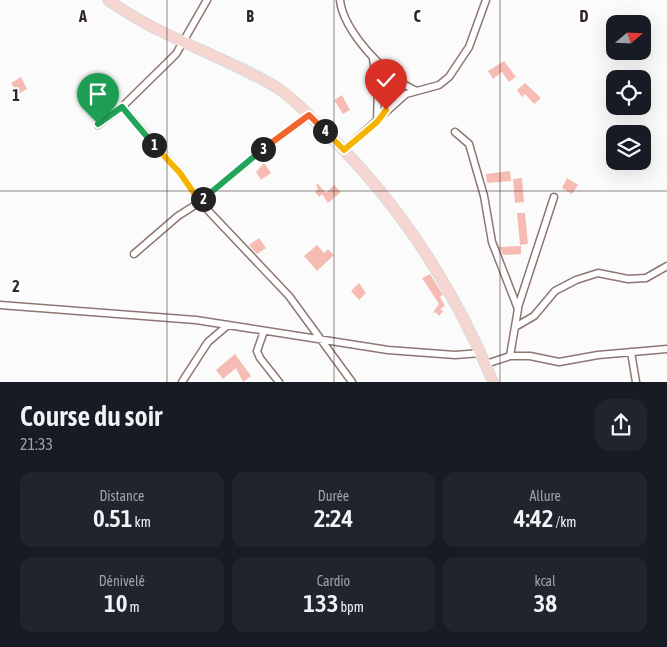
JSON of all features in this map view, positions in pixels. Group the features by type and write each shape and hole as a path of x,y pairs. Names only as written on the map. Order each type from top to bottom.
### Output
{"main road":[{"path":"108,0 184,42 276,88 309,115 344,150 412,231 431,260 481,353 493,382"}],"street":[{"path":"98,124 122,107 176,54 207,0"},
{"path":"340,0 345,18 373,59 409,88 417,91"},
{"path":"344,150 377,122 386,110 406,94 439,86 449,77 468,47 486,0"},
{"path":"373,59 378,87 377,122"},
{"path":"122,107 180,173 200,202 289,296 319,340 352,382"},
{"path":"134,254 178,216 200,202 258,153 309,115"},
{"path":"455,132 469,144 484,196 492,242 518,309"},
{"path":"510,356 518,309 554,197"},
{"path":"515,327 534,316 555,290 576,280 598,273 628,279 646,278 667,266"},
{"path":"0,305 196,320 388,350 455,355 481,353"},
{"path":"182,382 208,342 228,325"},
{"path":"264,331 257,351 260,358 279,382"},
{"path":"486,364 510,356 530,356 559,362 667,349"},
{"path":"631,352 636,382"}],"building":[{"path":"504,61 516,77 509,82 502,72 493,79 488,71"},
{"path":"21,77 27,89 18,94 11,83"},
{"path":"525,83 541,98 534,104 525,94 522,97 517,90"},
{"path":"342,95 350,110 343,114 334,100"},
{"path":"264,163 271,173 261,180 256,172"},
{"path":"510,171 511,181 487,183 486,174"},
{"path":"522,178 524,202 515,203 513,179"},
{"path":"567,178 578,185 572,194 562,188"},
{"path":"318,184 326,193 334,185 341,192 328,203 322,194 319,197 315,192 318,189 316,185"},
{"path":"517,213 525,213 528,244 520,245"},
{"path":"259,238 266,248 257,254 249,245"},
{"path":"317,245 324,253 328,249 334,255 317,271 304,256"},
{"path":"521,246 521,254 503,255 499,247"},
{"path":"430,274 443,295 440,297 445,306 440,309 443,311 439,316 435,312 432,314 439,304 422,278"},
{"path":"359,283 366,293 359,300 351,291"},
{"path":"235,354 251,376 243,382 236,368 223,379 216,370"}],"route":[{"path":"98,124 122,107 127,115 180,173 200,202 258,153 309,115 344,150 358,136 377,122 386,110"}]}
